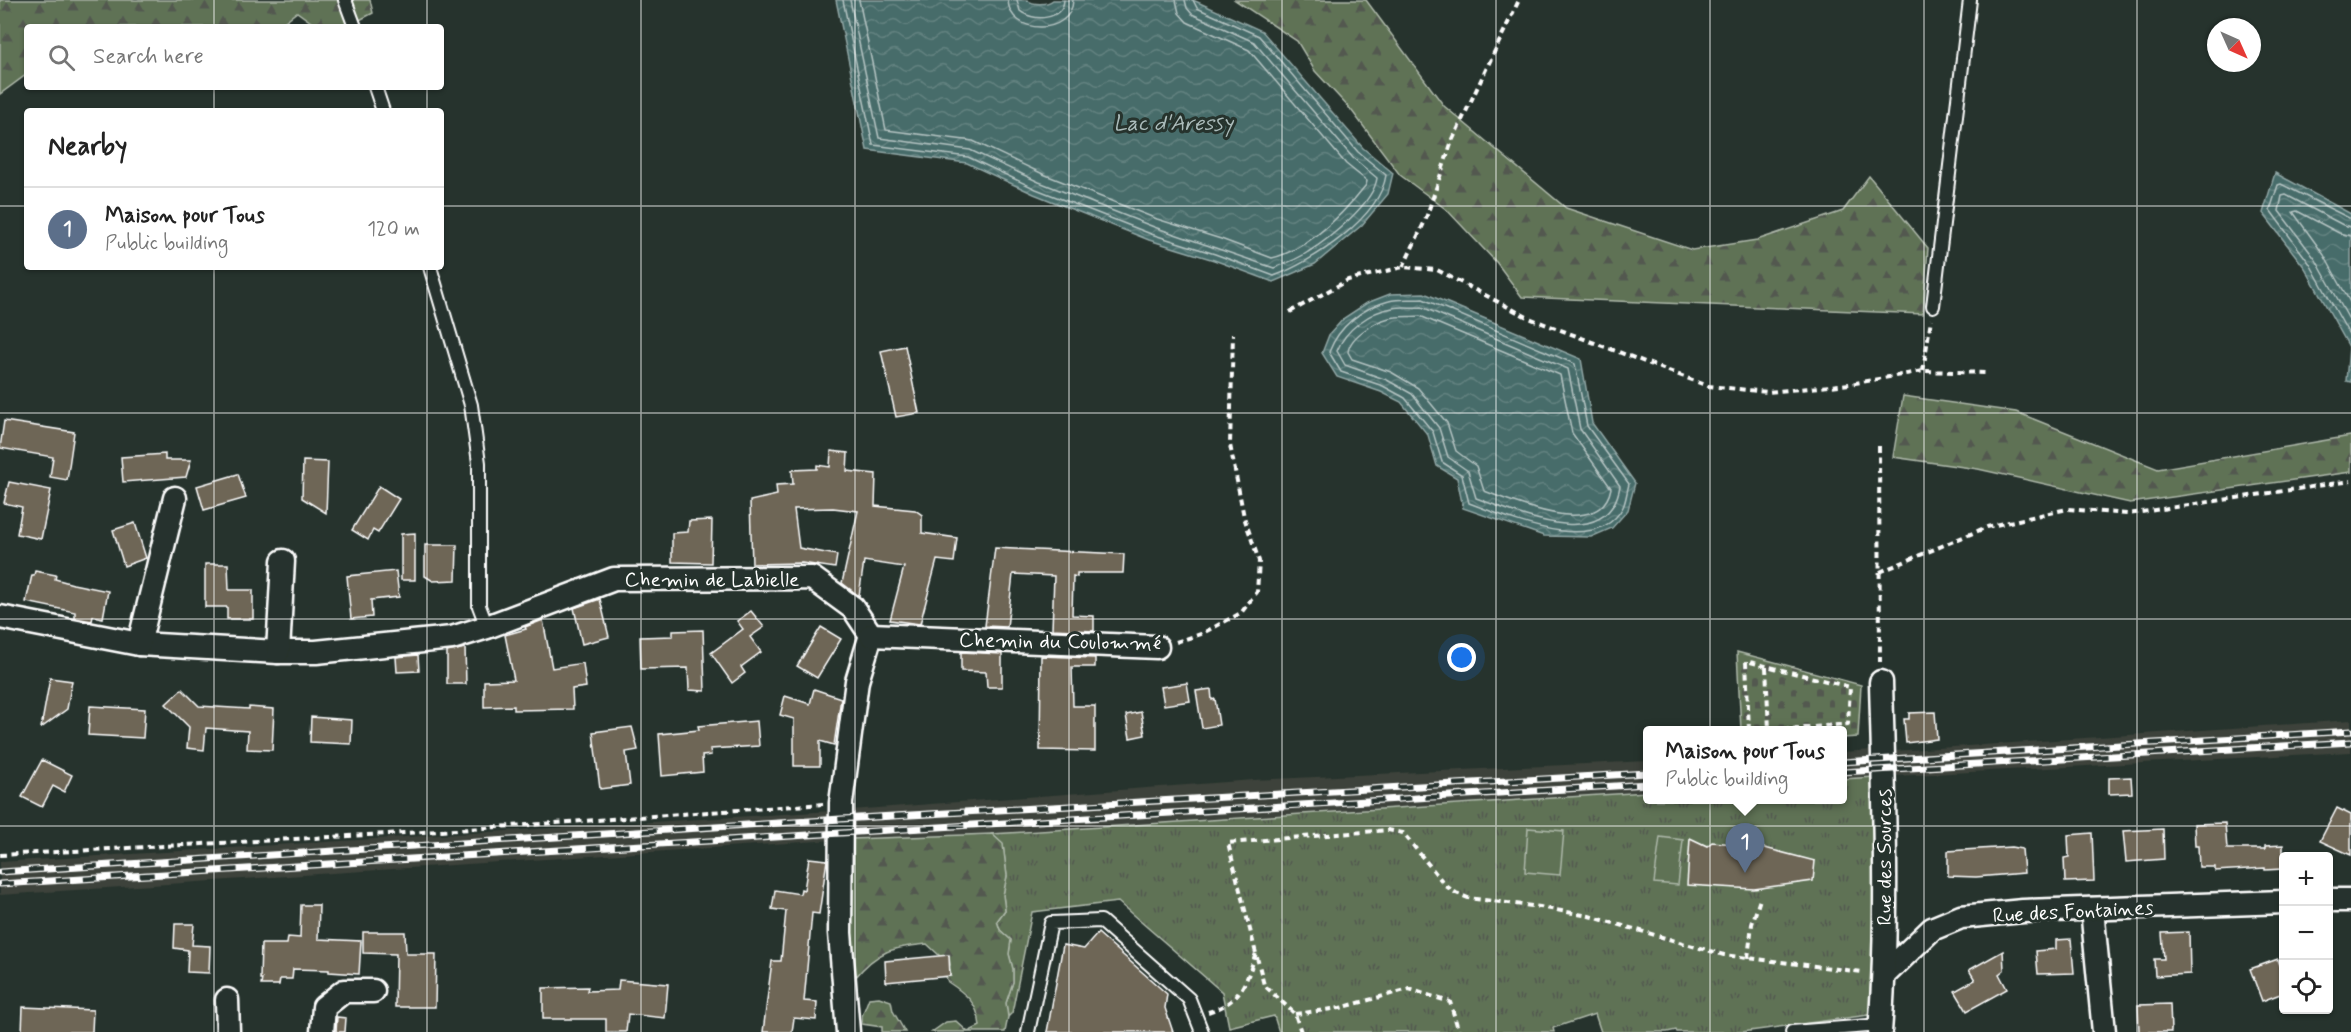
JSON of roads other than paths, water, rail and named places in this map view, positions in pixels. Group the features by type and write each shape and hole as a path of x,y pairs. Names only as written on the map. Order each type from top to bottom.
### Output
{"street":[{"path":"139,644 175,498"},
{"path":"278,652 284,561"},
{"name":"Chemin de Labielle","path":"0,617 139,644 316,652 452,638 614,579 812,578 853,608 871,635"},
{"path":"848,1032 840,933 841,803 857,681 871,635"},
{"name":"Chemin du Coulommé","path":"871,635 1157,647"},
{"name":"Rue des Sources","path":"1880,1028 1884,975 1881,682"},
{"path":"2333,900 2351,900"},
{"name":"Rue des Fontaines","path":"1884,975 1932,929 1961,917 2023,911 2279,902"},
{"path":"2092,909 2104,1032"},
{"path":"322,1032 324,1007 344,991 374,991"},
{"path":"227,1000 228,1032"}],"lane":[{"path":"345,0 354,24"},
{"path":"1933,306 1970,0"},
{"path":"376,90 382,108"},
{"path":"431,270 471,405 479,463 479,606 487,627"},
{"path":"1028,1032 1051,923 1101,921 1189,999 1202,1032"},
{"path":"1792,1032 1880,1028"}],"water":[{"name":"Lac d'Aressy","path":"836,0 1027,0 1040,4 1053,0 1193,0 1262,31 1363,148 1393,173 1388,194 1362,225 1315,264 1273,282 1214,260 1149,240 1034,194 967,163 867,150"},
{"path":"2275,173 2351,214 2351,382 2346,381 2349,347 2305,268 2263,213"},
{"path":"1424,293 1581,359 1592,423 1635,483 1628,510 1612,528 1591,537 1544,536 1463,508 1457,478 1437,466 1428,435 1401,402 1381,392 1337,377 1322,353 1329,335 1344,318 1367,303 1390,294"}],"railway":[{"path":"1847,762 2351,731"},
{"path":"1847,772 2351,742"},
{"path":"0,872 841,819 1643,773"},
{"path":"0,884 1643,784"}],"place":[{"name":"Maison pour Tous","path":"1745,873"}]}
